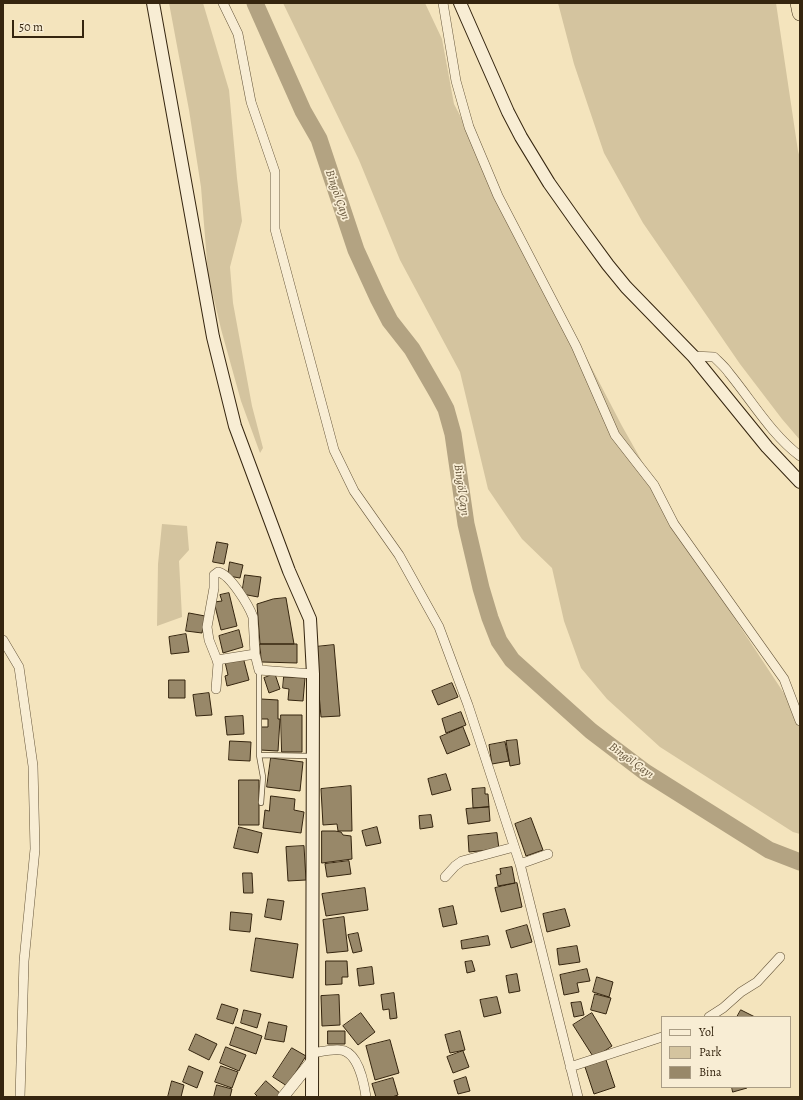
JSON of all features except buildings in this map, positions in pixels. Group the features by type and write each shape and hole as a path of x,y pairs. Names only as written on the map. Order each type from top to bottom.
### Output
{"highway":[{"path":"798,3 800,14"}],"main road":[{"path":"153,3 213,336 235,426 289,571 310,619 313,674 312,1097"},
{"path":"460,3 508,112 521,137 549,183 593,246 631,292 693,356 767,447 800,482"}],"street":[{"path":"223,3 238,34 251,102 275,172 275,229 334,450 354,491 399,555 439,627 468,705 520,864 578,1097"},
{"path":"443,3 456,81 470,127 498,196 576,346 615,435 654,485 674,524 784,679 800,722"},
{"path":"693,356 714,357 729,372 762,417 790,449 800,456"},
{"path":"216,689 218,668 217,660 209,640 207,627 214,588 214,575 218,572 223,573 230,580 243,597 251,611 253,617 255,654 259,670 313,674"},
{"path":"3,640 19,667 33,766 36,849 24,962 20,1097"},
{"path":"217,660 255,654"},
{"path":"446,877 455,866 462,861 514,847"},
{"path":"520,864 548,854"},
{"path":"711,1016 723,1008 741,992 757,982 780,957"},
{"path":"570,1066 661,1037"},
{"path":"283,1097 312,1057 340,1050 348,1052 354,1059 361,1073 366,1097"}],"lane":[{"path":"259,670 259,755 263,777 261,803"},
{"path":"259,755 313,756"}],"green space":[{"path":"169,3 203,3 229,90 242,221 230,267 233,303 252,406 263,448 260,453 241,401 221,329 208,274 201,187 189,110"},
{"path":"283,3 425,3 442,39 454,104 622,426 716,590 793,707 800,725 800,834 793,832 660,747 607,699 581,668 564,621 552,568 522,539 488,489 460,372 400,260 359,160"},
{"path":"558,3 776,3 800,158 800,440 740,364 643,223 604,153 574,64"},
{"path":"162,524 187,526 189,550 179,561 182,617 157,626 158,564"}],"waterway":[{"name":"Bingöl Çayı","path":"255,3 303,111 319,139 356,250 378,298 390,321 412,349 446,409 453,434 466,524 481,588 499,641 512,660 591,731 645,772 769,850 800,862"}]}
